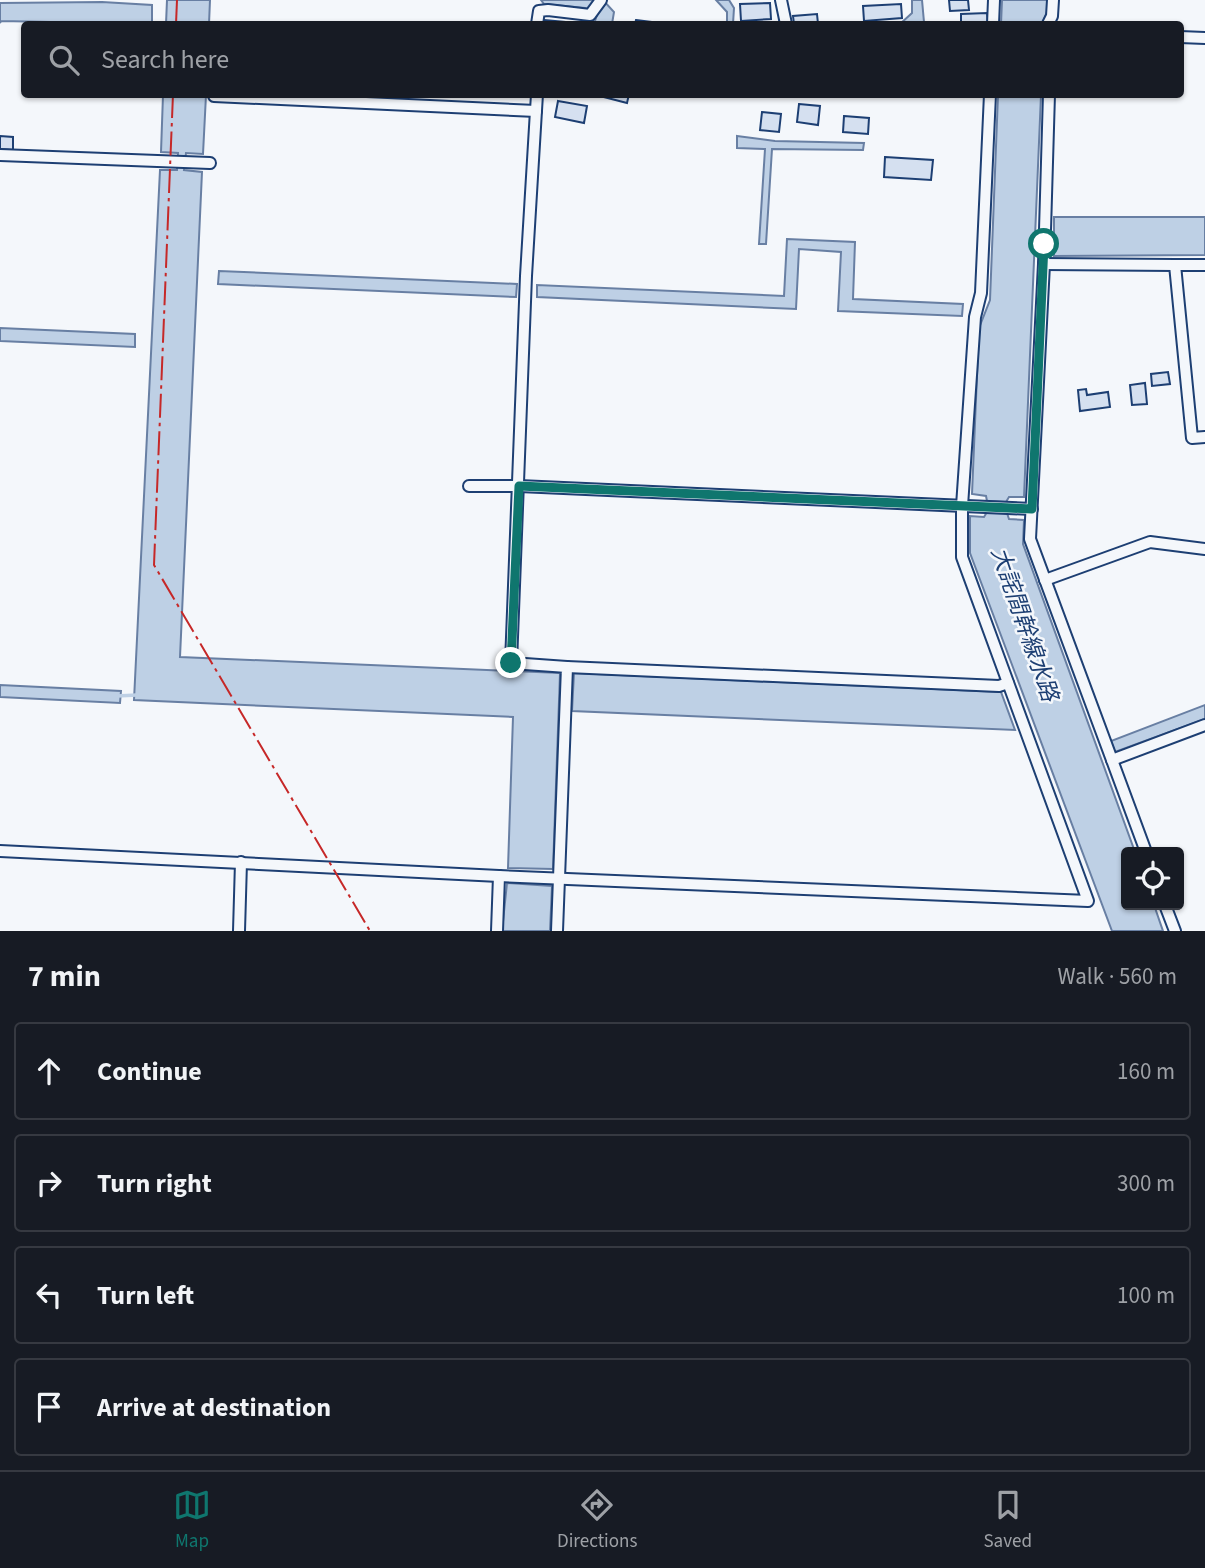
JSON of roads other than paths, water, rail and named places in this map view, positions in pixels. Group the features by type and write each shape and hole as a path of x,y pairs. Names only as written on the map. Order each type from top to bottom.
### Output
{"street":[{"path":"537,21 539,11 590,15 601,0"},
{"path":"781,0 785,21"},
{"path":"993,21 994,0"},
{"path":"1050,21 1053,0"},
{"path":"1184,37 1205,38"},
{"path":"257,98 536,111"},
{"path":"537,98 526,275 511,663 999,686 1009,683"},
{"path":"0,850 499,876 1088,901 962,557 962,506 975,317 981,293 990,98"},
{"path":"1049,98 1044,264 1030,539 1144,847"},
{"path":"0,155 210,163"},
{"path":"1044,264 1205,265"},
{"path":"1175,265 1192,438 1205,437"},
{"path":"468,486 1032,509"},
{"path":"1045,580 1150,542 1205,549"},
{"path":"557,931 567,667"},
{"path":"1112,760 1205,726"},
{"path":"239,931 241,862"},
{"path":"497,931 499,876"},
{"path":"1168,910 1175,931"}],"water":[{"path":"167,0 210,0 209,21 166,21"},
{"path":"541,0 603,0 614,12 612,21 595,21 597,15 585,8 544,4"},
{"path":"716,0 729,0 734,8 733,21 727,21 727,12"},
{"path":"912,0 922,0 924,21 903,21 912,13"},
{"path":"1002,0 1049,0 1043,21 1001,21"},
{"path":"102,2 152,5 152,21 0,23 0,3"},
{"path":"163,98 206,98 203,154 186,153 184,170 202,172 180,657 560,673 553,869 508,868 513,717 134,700 160,170 177,170 178,153 161,152"},
{"path":"998,98 1041,98 1024,497 1009,497 1006,502 987,501 986,496 972,494 979,328 990,300"},
{"path":"737,136 775,141 864,143 863,150 772,149 766,244 759,244 765,149 737,148"},
{"path":"1054,217 1205,217 1205,255 1054,256"},
{"path":"787,239 855,242 853,299 963,304 962,316 838,311 841,252 799,249 796,309 537,297 537,285 784,296"},
{"path":"219,271 517,284 516,297 218,284"},
{"path":"0,328 135,334 135,347 0,341"},
{"name":"大詫間幹線水路","path":"987,512 1007,513 1009,519 1024,520 1023,544 1133,847 1121,847 1121,910 1156,910 1163,931 1112,931 970,553 970,516 984,517"},
{"path":"574,673 1001,692 1015,730 572,711"},
{"path":"0,685 121,691 120,703 0,697"},
{"path":"1205,705 1205,719 1115,752 1111,741"},
{"path":"507,883 552,886 550,931 502,931"}],"waterway":[{"path":"117,696 137,695"}]}
